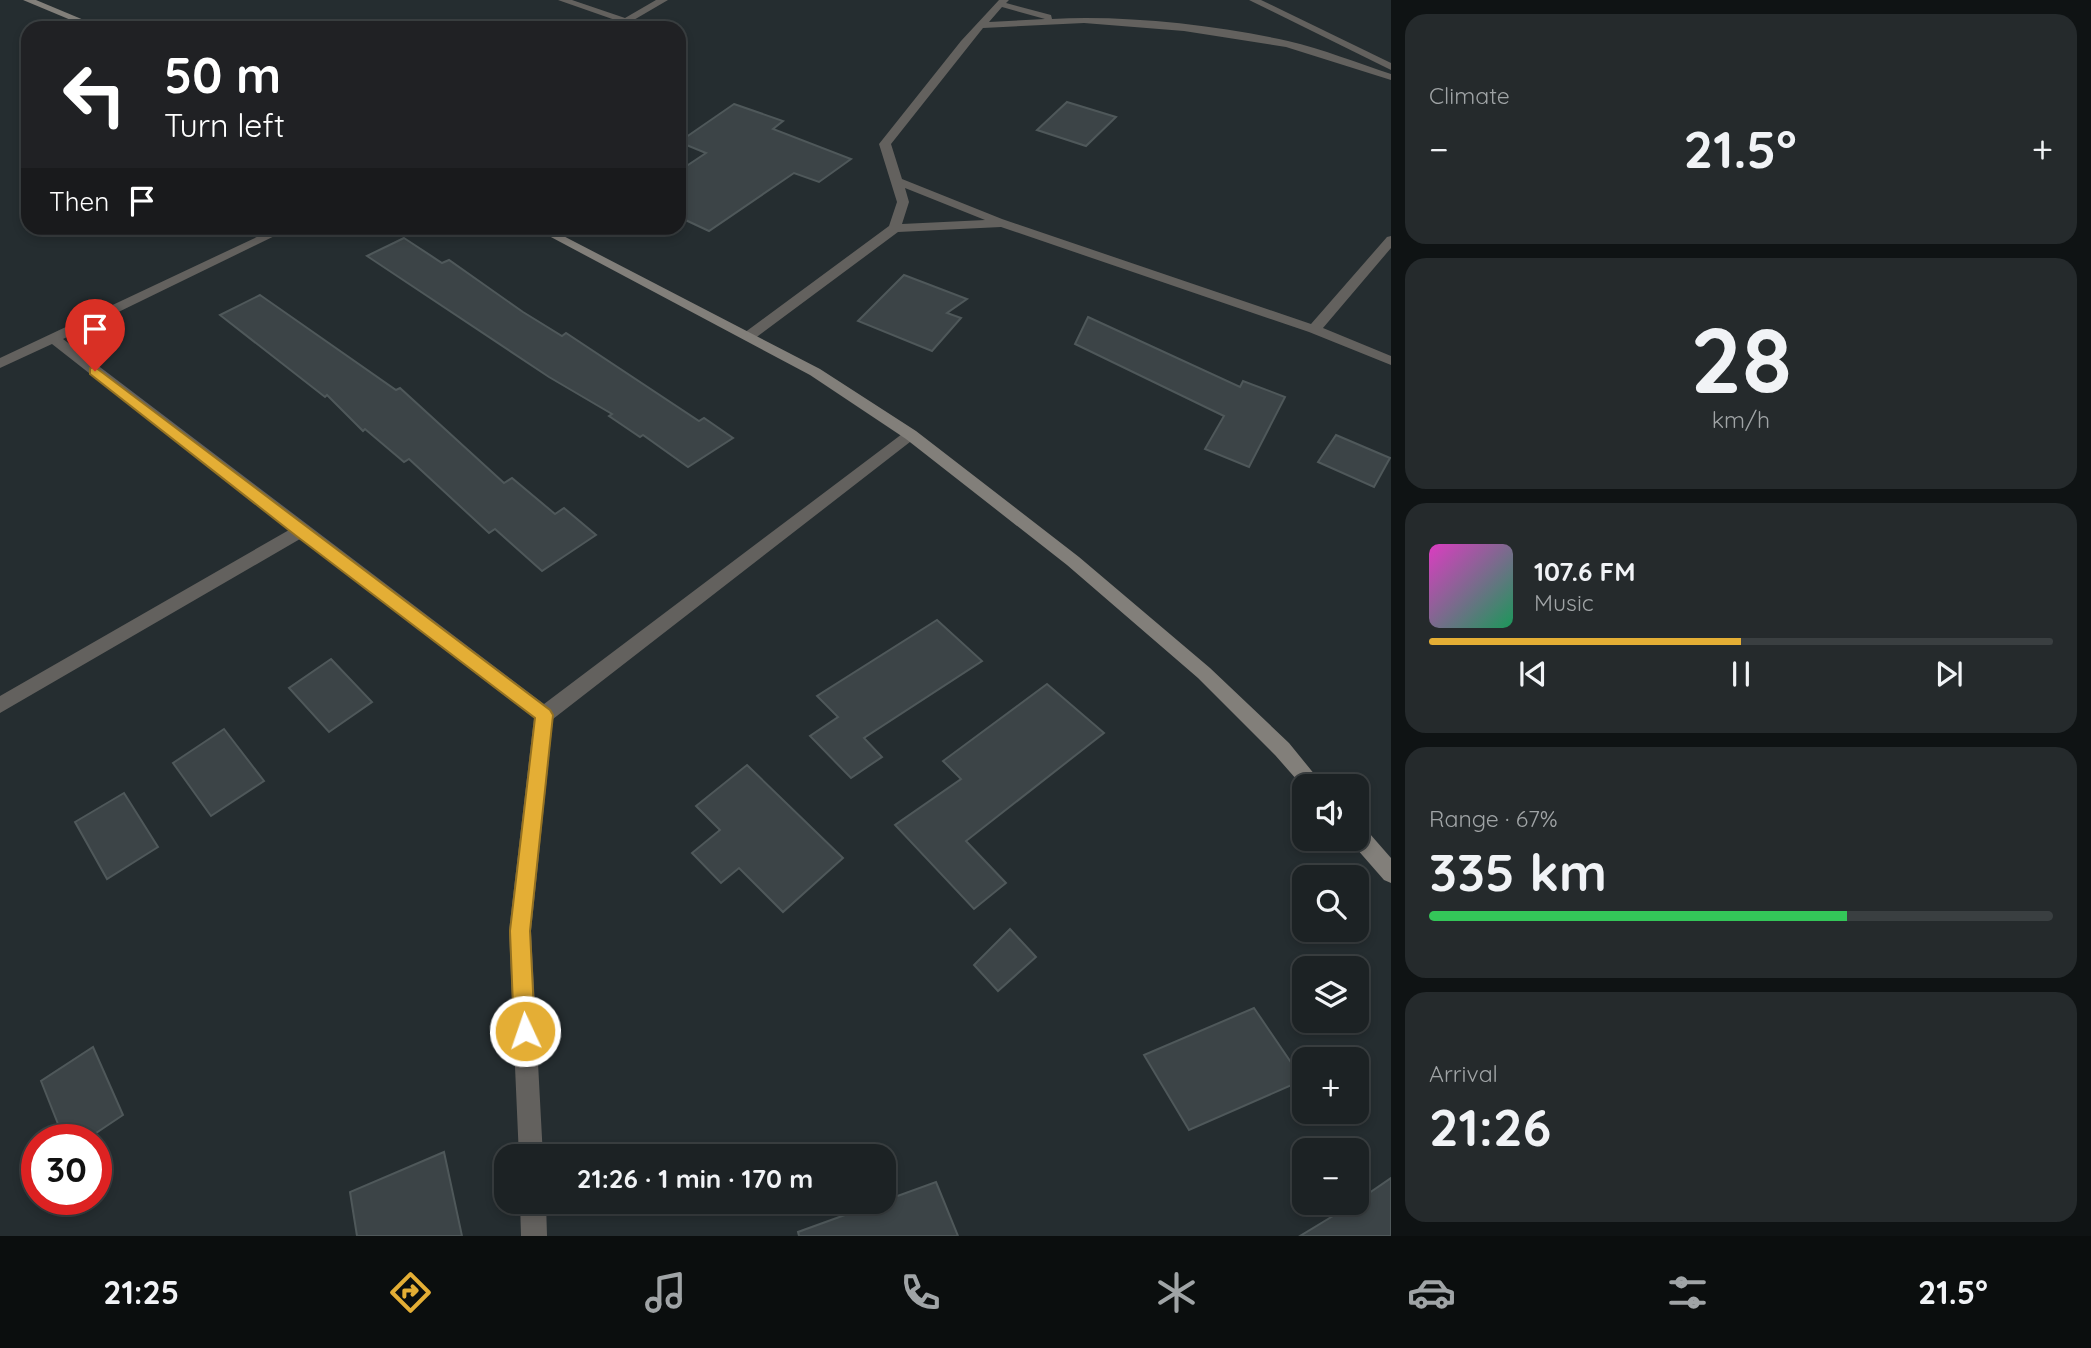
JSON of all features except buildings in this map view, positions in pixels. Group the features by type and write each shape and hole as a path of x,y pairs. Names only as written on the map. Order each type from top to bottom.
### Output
{"street":[{"path":"28,0 80,21"},
{"path":"563,0 626,21 663,0"},
{"path":"1254,0 1391,68"},
{"path":"895,228 903,202 885,144 1002,2 1061,21"},
{"path":"981,25 1084,20 1184,28 1287,44 1391,77"},
{"path":"897,181 1002,223 1314,329 1391,361"},
{"path":"748,336 895,228 1002,223"},
{"path":"0,365 270,235"},
{"path":"553,235 815,372 911,435 1073,561 1204,673 1303,774"},
{"path":"1314,329 1391,240"},
{"path":"54,339 300,531 544,715"},
{"path":"530,1144 520,931 544,715 911,435"},
{"path":"0,705 300,531"},
{"path":"1369,848 1391,873"},
{"path":"533,1214 534,1236"}],"route":[{"path":"95,371 300,531 544,715 520,931 525,1031"}]}
